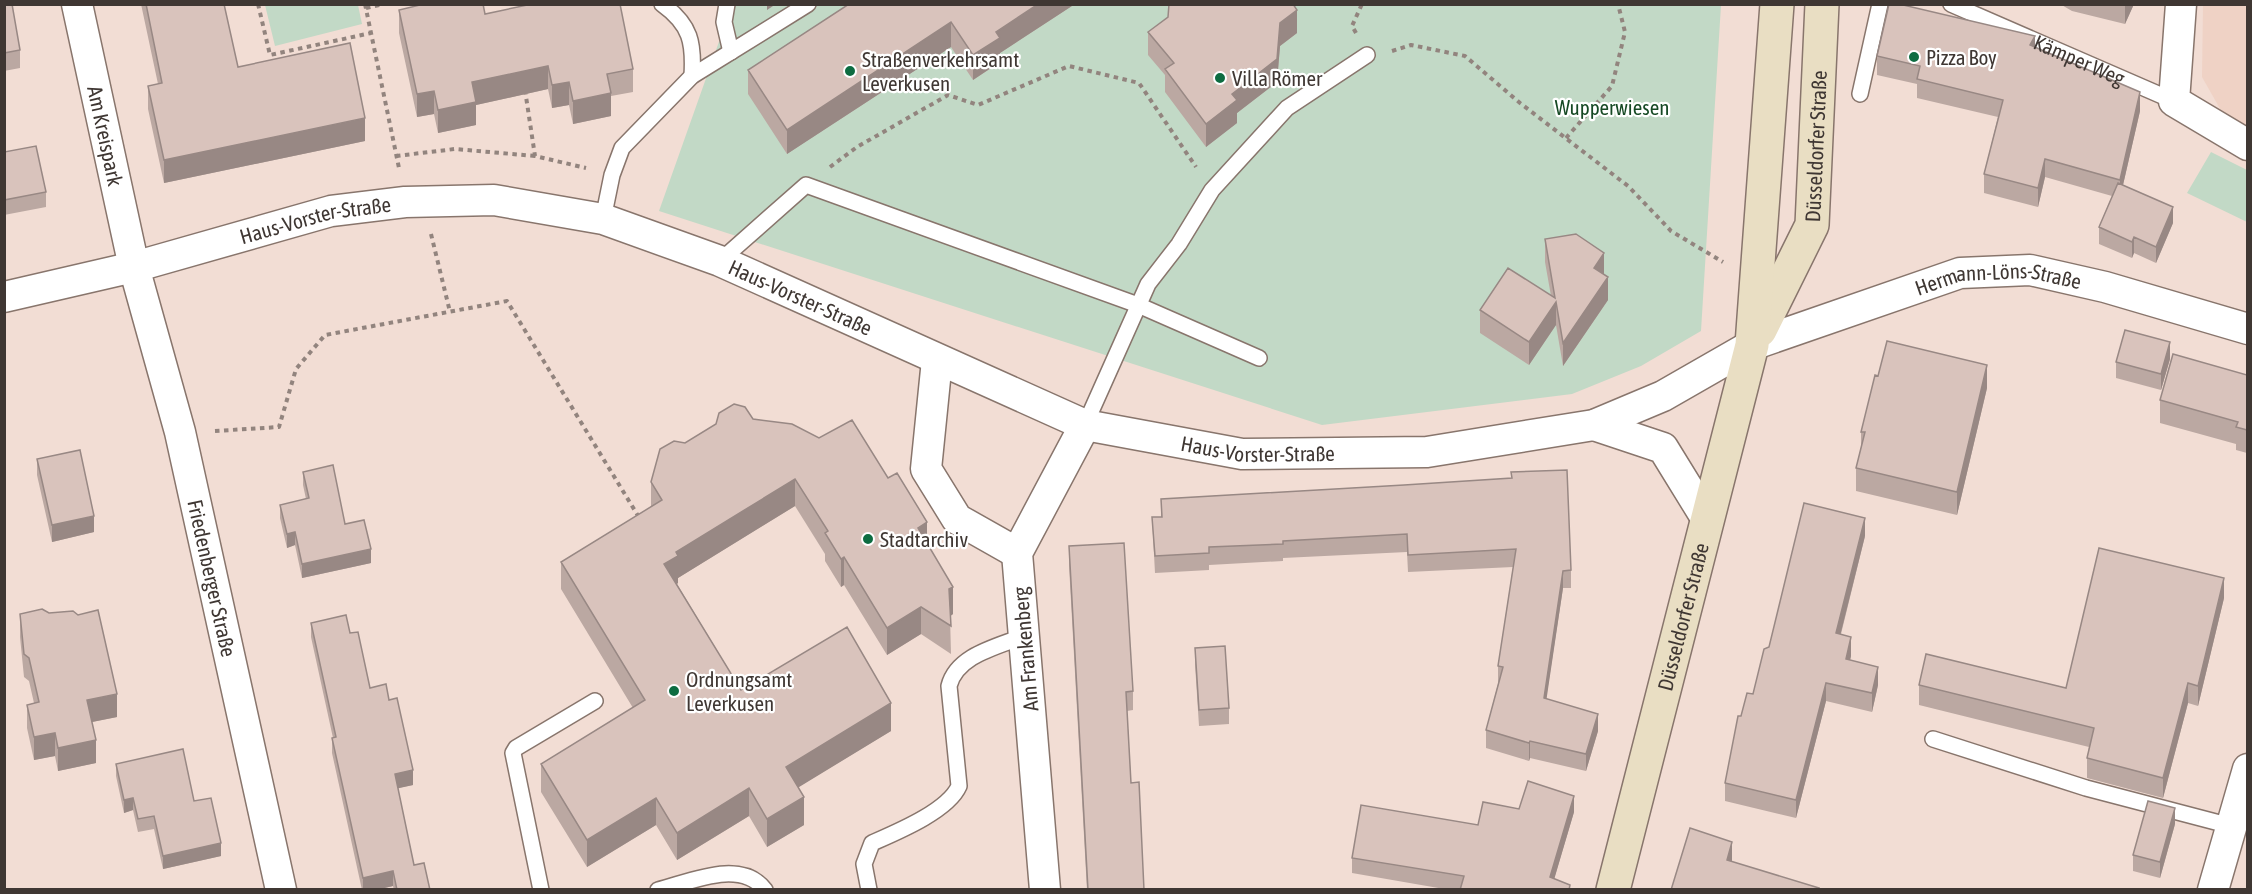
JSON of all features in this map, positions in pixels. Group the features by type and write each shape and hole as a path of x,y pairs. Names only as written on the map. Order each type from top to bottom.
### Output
{"main road":[{"name":"Düsseldorfer Straße","path":"1613,890 1752,345 1777,4"},
{"name":"Düsseldorfer Straße","path":"1752,345 1812,225 1822,4"}],"street":[{"name":"Am Kreispark","path":"77,4 134,267"},
{"path":"2174,100 2181,4"},
{"name":"Kämper Weg","path":"2174,100 2247,145"},
{"name":"Haus-Vorster-Straße","path":"4,297 134,267 331,211 414,202 494,200 603,219 720,261 1085,425 1242,454 1427,452 1594,424 1663,396 1752,345"},
{"name":"Friedenberger Straße","path":"134,267 180,432 281,890"},
{"name":"Hermann-Löns-Straße","path":"1752,345 1960,273 2030,270 2105,287 2247,329"},
{"path":"937,360 926,470 957,519 1017,553 1085,425"},
{"name":"Haus-Vorster-Straße","path":"1594,424 1663,448 1708,521"},
{"name":"Am Frankenberg","path":"1017,553 1045,890"},
{"path":"2212,890 2247,769"}],"lane":[{"path":"662,4 677,15 694,44 693,76"},
{"path":"727,4 724,22 731,52"},
{"path":"603,219 612,175 622,147 693,76 808,4"},
{"path":"1860,94 1880,4"},
{"name":"Kämper Weg","path":"1952,4 2174,100"},
{"path":"1085,425 1148,284 1179,244 1212,190 1287,108 1367,55"},
{"path":"720,261 806,185 1138,305 1259,358"},
{"path":"869,890 864,864 872,843 944,806 959,786 949,686 952,674 961,664 1024,636"},
{"path":"541,890 512,760 513,753 516,748 594,701"},
{"path":"1933,738 2086,788 2231,826"},
{"path":"658,890 728,873 742,874 757,880 765,890"}],"path":[{"path":"258,4 270,55 371,33"},
{"path":"384,4 366,6 396,156 414,202 450,312"},
{"path":"1566,138 1612,86 1624,32 1618,4"},
{"path":"1367,55 1378,56 1411,45 1465,56 1628,186 1671,231 1757,282"},
{"path":"806,185 857,147 948,95 978,105 1069,66 1139,83 1212,190"},
{"path":"524,86 535,156"},
{"path":"396,156 455,149 535,156 612,175"},
{"path":"180,432 279,428 296,369 325,334 507,301 645,527"}],"shaded area":[{"path":"2203,5 2247,5 2247,127 2223,114 2202,77"}],"green space":[{"path":"265,5 358,5 362,24 275,46"},
{"name":"Wupperwiesen","path":"732,5 1721,5 1701,331 1641,366 1572,394 1322,425 659,211"},
{"path":"2211,152 2247,170 2247,222 2187,193"}],"building":[{"path":"4,4 12,4 20,50 4,53"},
{"path":"146,4 224,4 238,67 350,43 365,118 164,160 148,86 162,83"},
{"path":"424,4 483,4 485,14 532,4 620,4 633,69 607,74 611,93 573,101 569,82 552,85 548,66 472,82 476,102 438,110 434,91 417,94 399,10"},
{"name":"Straßenverkehrsamt Leverkusen","path":"849,4 1038,4 996,32 1000,38 973,55 951,22 787,130 748,70"},
{"name":"Villa Römer","path":"1169,4 1293,4 1297,10 1280,23 1277,59 1232,94 1237,100 1206,124 1165,69 1174,63 1148,32 1168,17"},
{"path":"1889,4 1899,4 2035,36 2030,45 2140,92 2120,180 2045,159 2038,188 1984,174 2003,100 1917,79 1920,66 1877,56"},
{"path":"36,146 46,192 4,200 4,152"},
{"path":"2118,183 2173,207 2156,247 2134,237 2132,242 2099,227"},
{"path":"1576,234 1604,253 1594,268 1608,277 1563,343 1556,302 1529,342 1480,310 1508,268 1555,298 1545,239"},
{"path":"2125,330 2170,342 2161,374 2116,362"},
{"path":"1887,341 1987,365 1957,492 1856,468 1865,432 1861,432 1875,375 1878,376"},
{"path":"2173,354 2247,375 2247,430 2236,427 2238,422 2160,400"},
{"path":"734,404 745,407 753,419 792,424 819,438 852,420 888,478 897,473 927,522 918,528 953,587 949,589 951,626 921,607 887,628 844,557 841,559 825,533 828,531 795,479 676,552 678,556 664,564 741,690 847,627 891,703 786,767 804,797 767,819 749,788 677,833 656,798 587,840 541,764 645,700 561,562 662,500 651,482 660,449 674,441 685,443 716,424 719,413"},
{"path":"80,450 94,516 52,525 37,459"},
{"path":"333,465 345,524 364,520 371,549 302,564 295,532 287,534 280,505 309,498 303,472"},
{"path":"1567,470 1571,570 1563,571 1544,698 1598,714 1586,754 1530,741 1529,743 1486,730 1503,667 1498,666 1516,549 1408,555 1407,534 1283,541 1283,544 1209,547 1209,553 1155,556 1152,517 1162,517 1161,499 1512,478 1511,472"},
{"path":"1804,503 1865,518 1836,633 1851,637 1846,659 1878,667 1872,693 1826,683 1796,800 1725,783 1738,716 1741,716 1747,693 1753,694 1764,649 1769,647"},
{"path":"1124,543 1133,691 1126,692 1131,783 1139,782 1144,890 1088,890 1069,546"},
{"path":"2099,548 2224,578 2198,686 2188,683 2163,778 2087,758 2094,728 1919,685 1926,654 2066,688"},
{"path":"42,609 49,613 73,611 78,615 98,610 117,694 87,700 96,740 58,748 55,733 34,737 27,705 39,702 29,658 24,654 20,614"},
{"path":"346,615 350,633 358,632 370,688 386,684 389,700 397,698 413,770 395,774 414,865 424,863 430,890 397,890 393,871 363,878 332,738 336,737 311,623"},
{"path":"1225,646 1229,708 1199,710 1195,648"},
{"path":"183,749 194,801 211,798 221,843 163,856 154,816 138,819 133,798 124,800 116,764"},
{"path":"1528,781 1574,796 1550,877 1570,885 1569,890 1460,890 1464,876 1352,858 1361,805 1478,825 1483,802 1519,809"},
{"path":"2148,801 2175,808 2160,862 2133,855"},
{"path":"1690,828 1732,842 1727,860 1819,888 1818,890 1671,890"}],"place":[{"name":"Pizza Boy","path":"1914,57"},
{"name":"Straßenverkehrsamt Leverkusen","path":"850,71"},
{"name":"Villa Römer","path":"1220,78"},
{"name":"Stadtarchiv","path":"868,539"},
{"name":"Ordnungsamt Leverkusen","path":"674,691"}]}
